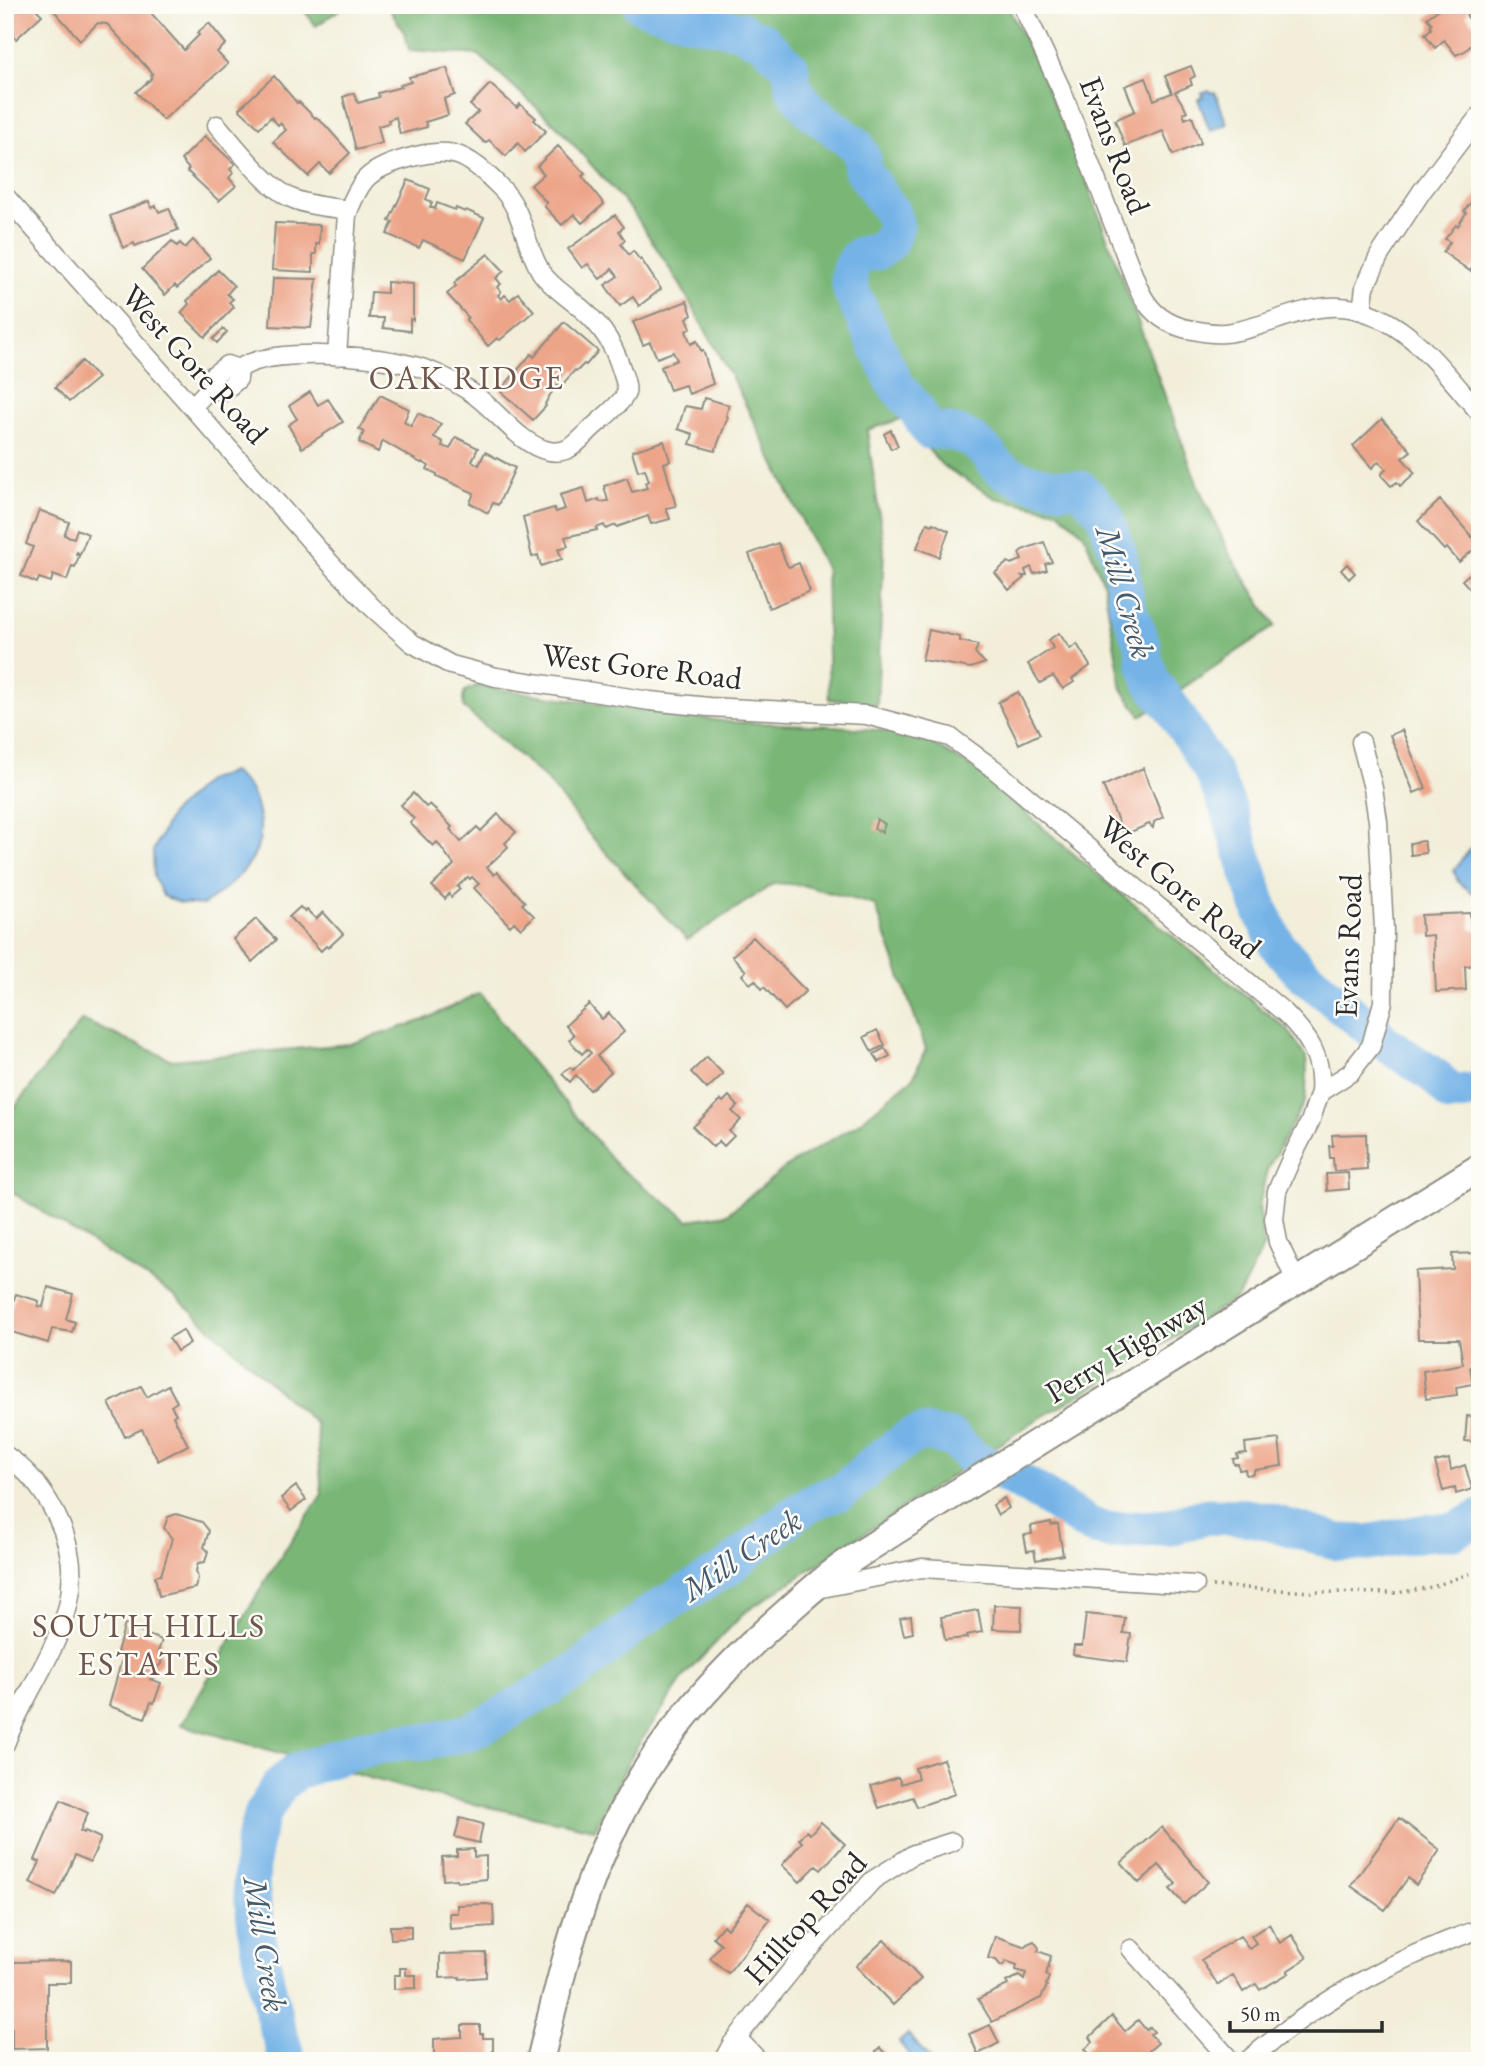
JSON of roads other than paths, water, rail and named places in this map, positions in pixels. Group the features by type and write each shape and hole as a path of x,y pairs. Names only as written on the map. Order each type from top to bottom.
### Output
{"main road":[{"name":"Perry Highway","path":"540,2061 559,1983 581,1911 606,1843 625,1805 670,1735 716,1678 751,1641 839,1568 1043,1437 1297,1283 1480,1167"}],"street":[{"name":"Evans Road","path":"1022,5 1061,89 1148,307 1176,326 1223,334 1319,308 1339,306 1362,311"},
{"path":"1480,114 1428,181 1379,256 1365,287 1362,311 1387,320 1417,343 1480,412"},
{"path":"217,125 282,193 306,203 349,209"},
{"path":"193,406 212,386 223,392 238,379 239,369 248,362 274,356 337,356 390,360 410,364 470,391 517,432 550,451 570,449 625,396 627,390 619,361 607,335 542,273 510,196 481,169 455,154 440,153 398,161 365,178 355,194 349,209 337,356"},
{"name":"West Gore Road","path":"5,196 357,592 412,643 452,665 496,677 650,701 709,707 867,715 950,737 994,768 1285,1013 1308,1041 1320,1063 1320,1092"},
{"name":"Evans Road","path":"1320,1092 1350,1073 1371,1046 1383,1002 1384,929 1378,821 1361,742"},
{"path":"1297,1283 1278,1242 1274,1206 1283,1176 1310,1122 1320,1092"},
{"path":"5,1455 33,1478 54,1510 66,1534 72,1562 66,1620 5,1744"},
{"path":"810,1591 922,1569 1195,1585"},
{"name":"Hilltop Road","path":"723,2061 737,2038 823,1933 873,1880 903,1860 952,1842"},
{"path":"1247,2061 1320,2004 1387,1966 1446,1940 1480,1929"},
{"path":"1131,1949 1231,2061"},
{"path":"737,2038 759,2061"}],"water":[{"path":"1209,90 1211,93 1215,92 1227,124 1210,131 1198,99 1203,97 1201,93"},
{"path":"232,772 250,790 256,805 260,828 254,855 238,877 203,905 180,903 163,896 154,877 153,851 171,814 206,781"},
{"path":"1470,848 1480,849 1480,898 1458,882 1454,870"},
{"path":"908,2034 929,2061 915,2061 899,2042"}],"waterway":[{"name":"Mill Creek","path":"641,5 692,21 741,30 751,37 761,39 791,68 793,88 810,110 856,145 863,159 862,169 892,213 896,226 889,243 877,252 862,254 856,259 850,269 849,278 852,293 895,384 916,409 929,431 954,433 968,438 990,456 1000,469 1021,479 1050,486 1081,489 1104,513 1120,559 1127,606 1143,646 1144,659 1152,682 1172,708 1213,773 1229,810 1260,909 1277,945 1299,970 1384,1042 1436,1077 1451,1094 1480,1090"},
{"name":"Mill Creek","path":"288,2061 266,1981 251,1886 253,1844 262,1814 280,1785 295,1772 360,1749 407,1741 421,1743 470,1732 492,1721 580,1669 652,1612 727,1568 793,1515 817,1500 843,1491 910,1437 923,1433 952,1438 973,1458 1030,1487 1091,1526 1111,1531 1170,1527 1207,1516 1246,1517 1339,1542 1368,1543 1422,1533 1454,1531 1480,1518"}],"district":[{"name":"OAK RIDGE","path":"467,377"},
{"name":"SOUTH HILLS ESTATES","path":"149,1644"}]}
